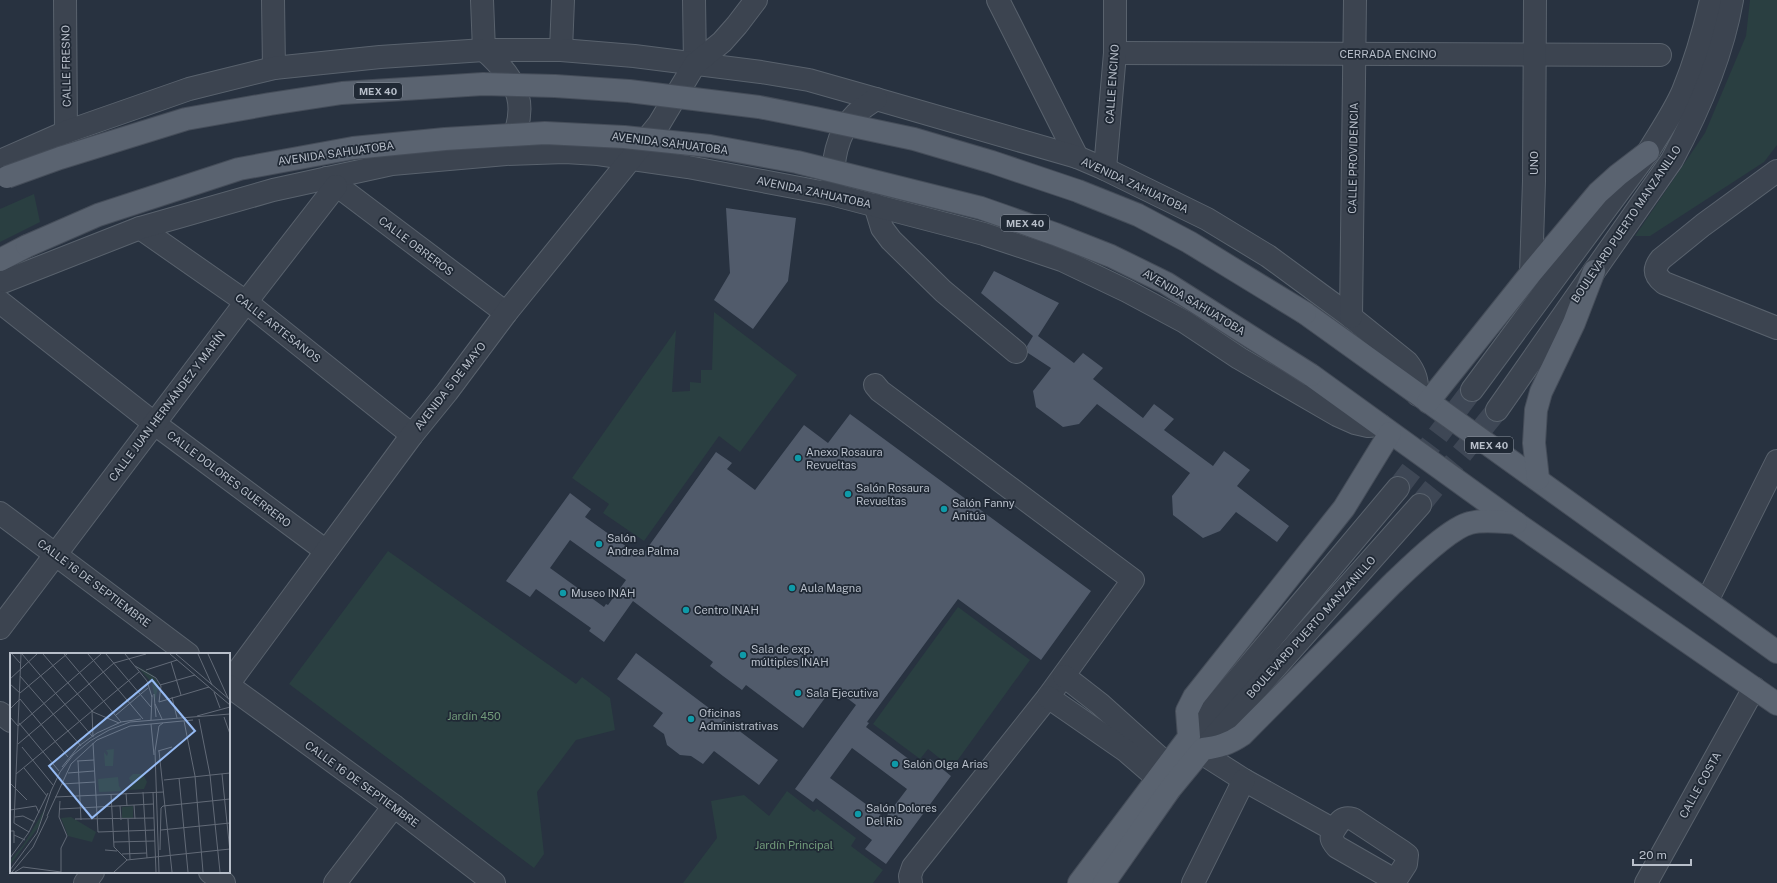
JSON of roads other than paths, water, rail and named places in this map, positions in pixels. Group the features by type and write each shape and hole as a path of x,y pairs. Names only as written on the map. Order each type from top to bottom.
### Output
{"main road":[{"name":"MEX 40","path":"2,173 60,158 186,119 342,93 483,84 555,86 629,91 759,107 914,139 992,162 1078,191 1138,215 1189,242 1305,314 1538,479 1777,652"},
{"name":"AVENIDA SAHUATOBA","path":"0,260 27,246 98,215 239,169 353,148 545,133 624,136 710,146 797,162 981,208 1055,234 1111,256 1166,283 1311,375 1385,429"},
{"path":"1423,398 1598,193 1618,175 1648,152"},
{"path":"1538,479 1534,443 1536,410 1541,392 1574,323 1594,271"},
{"path":"1197,746 1187,711 1194,697 1344,508 1385,429"},
{"name":"MEX 40","path":"1385,429 1516,523 1777,704"},
{"path":"1079,883 1197,746 1222,746 1230,743 1242,735 1392,584 1437,544 1459,527 1469,523 1482,520 1516,523"},
{"path":"1104,883 1169,777"}],"street":[{"name":"CALLE FRESNO","path":"65,0 66,132"},
{"path":"273,0 274,68"},
{"path":"482,0 484,50 508,75 516,89 520,108 519,122 515,136 506,154"},
{"path":"561,50 563,0"},
{"path":"694,0 695,64"},
{"path":"2,173 66,132 189,89 274,68 380,57 484,50 561,50 634,56 695,64 722,42 756,0"},
{"path":"998,0 1077,157"},
{"name":"CALLE ENCINO","path":"1105,169 1115,53 1115,0"},
{"name":"CALLE PROVIDENCIA","path":"1351,317 1355,0"},
{"name":"UNO","path":"1531,272 1534,181 1535,0"},
{"name":"BOULEVARD PUERTO MANZANILLO","path":"1472,390 1648,152 1682,92 1704,30 1711,0"},
{"name":"BOULEVARD PUERTO MANZANILLO","path":"1497,410 1672,160 1690,126 1719,56 1732,0"},
{"name":"CERRADA ENCINO","path":"1115,53 1660,55"},
{"name":"AVENIDA 5 DE MAYO","path":"230,683 412,434 447,392 506,313 659,124 678,95 695,64"},
{"name":"AVENIDA ZAHUATOBA","path":"695,64 761,72 809,80 1077,157 1131,180 1207,219 1268,256 1351,317 1407,362 1414,371 1423,398"},
{"path":"831,194 835,150 843,132 855,115 876,99"},
{"name":"AVENIDA SAHUATOBA","path":"0,283 140,228 273,190 332,182 392,164 506,154 565,152 630,159"},
{"name":"AVENIDA ZAHUATOBA","path":"630,159 688,167 831,194 984,234 1062,260 1127,291 1185,322 1239,358 1337,415 1355,423 1385,429"},
{"path":"1777,171 1661,259 1656,265 1655,272 1658,278 1664,283 1777,328"},
{"name":"CALLE JUAN HERNÁNDEZ Y MARÍN","path":"0,628 55,553 155,424 246,302 332,182"},
{"name":"CALLE OBREROS","path":"332,182 506,313"},
{"path":"875,205 882,228 891,240 943,291 1016,352"},
{"name":"CALLE ARTESANOS","path":"140,228 246,302 412,434"},
{"name":"CALLE DOLORES GUERRERO","path":"0,302 155,424 326,551"},
{"path":"875,385 880,391 1133,580 1048,697 913,867 910,876 910,883"},
{"path":"1707,601 1777,461"},
{"name":"BOULEVARD PUERTO MANZANILLO","path":"1197,746 1398,488"},
{"name":"BOULEVARD PUERTO MANZANILLO","path":"1197,746 1420,505"},
{"name":"CALLE 16 DE SEPTIEMBRE","path":"0,513 187,653"},
{"path":"1064,676 1100,704 1169,777"},
{"name":"CALLE 16 DE SEPTIEMBRE","path":"230,685 394,806 494,883"},
{"name":"CALLE COSTA","path":"1646,883 1754,688"},
{"path":"1048,697 1126,751 1169,777"},
{"path":"0,713 10,721"},
{"path":"1197,746 1244,780 1334,830"},
{"path":"1193,883 1244,780"},
{"path":"335,883 394,806"},
{"path":"85,883 91,873"},
{"path":"211,873 224,883"}],"tunnel":[{"path":"1398,488 1472,390"},
{"path":"1420,505 1497,410"}],"place":[{"name":"Anexo Rosaura Revueltas","path":"798,458"},
{"name":"Salón Rosaura Revueltas","path":"848,494"},
{"name":"Salón Fanny Anitúa","path":"944,509"},
{"name":"Salón Andrea Palma","path":"599,544"},
{"name":"Aula Magna","path":"792,588"},
{"name":"Museo INAH","path":"563,593"},
{"name":"Centro INAH","path":"686,610"},
{"name":"Sala de exp. múltiples INAH","path":"743,655"},
{"name":"Sala Ejecutiva","path":"798,693"},
{"name":"Oficinas Administrativas","path":"691,719"},
{"name":"Salón Olga Arias","path":"895,764"},
{"name":"Salón Dolores Del Río","path":"858,814"}],"park label":[{"name":"Jardín 450","path":"474,716"},
{"name":"Jardín Principal","path":"794,845"}]}
